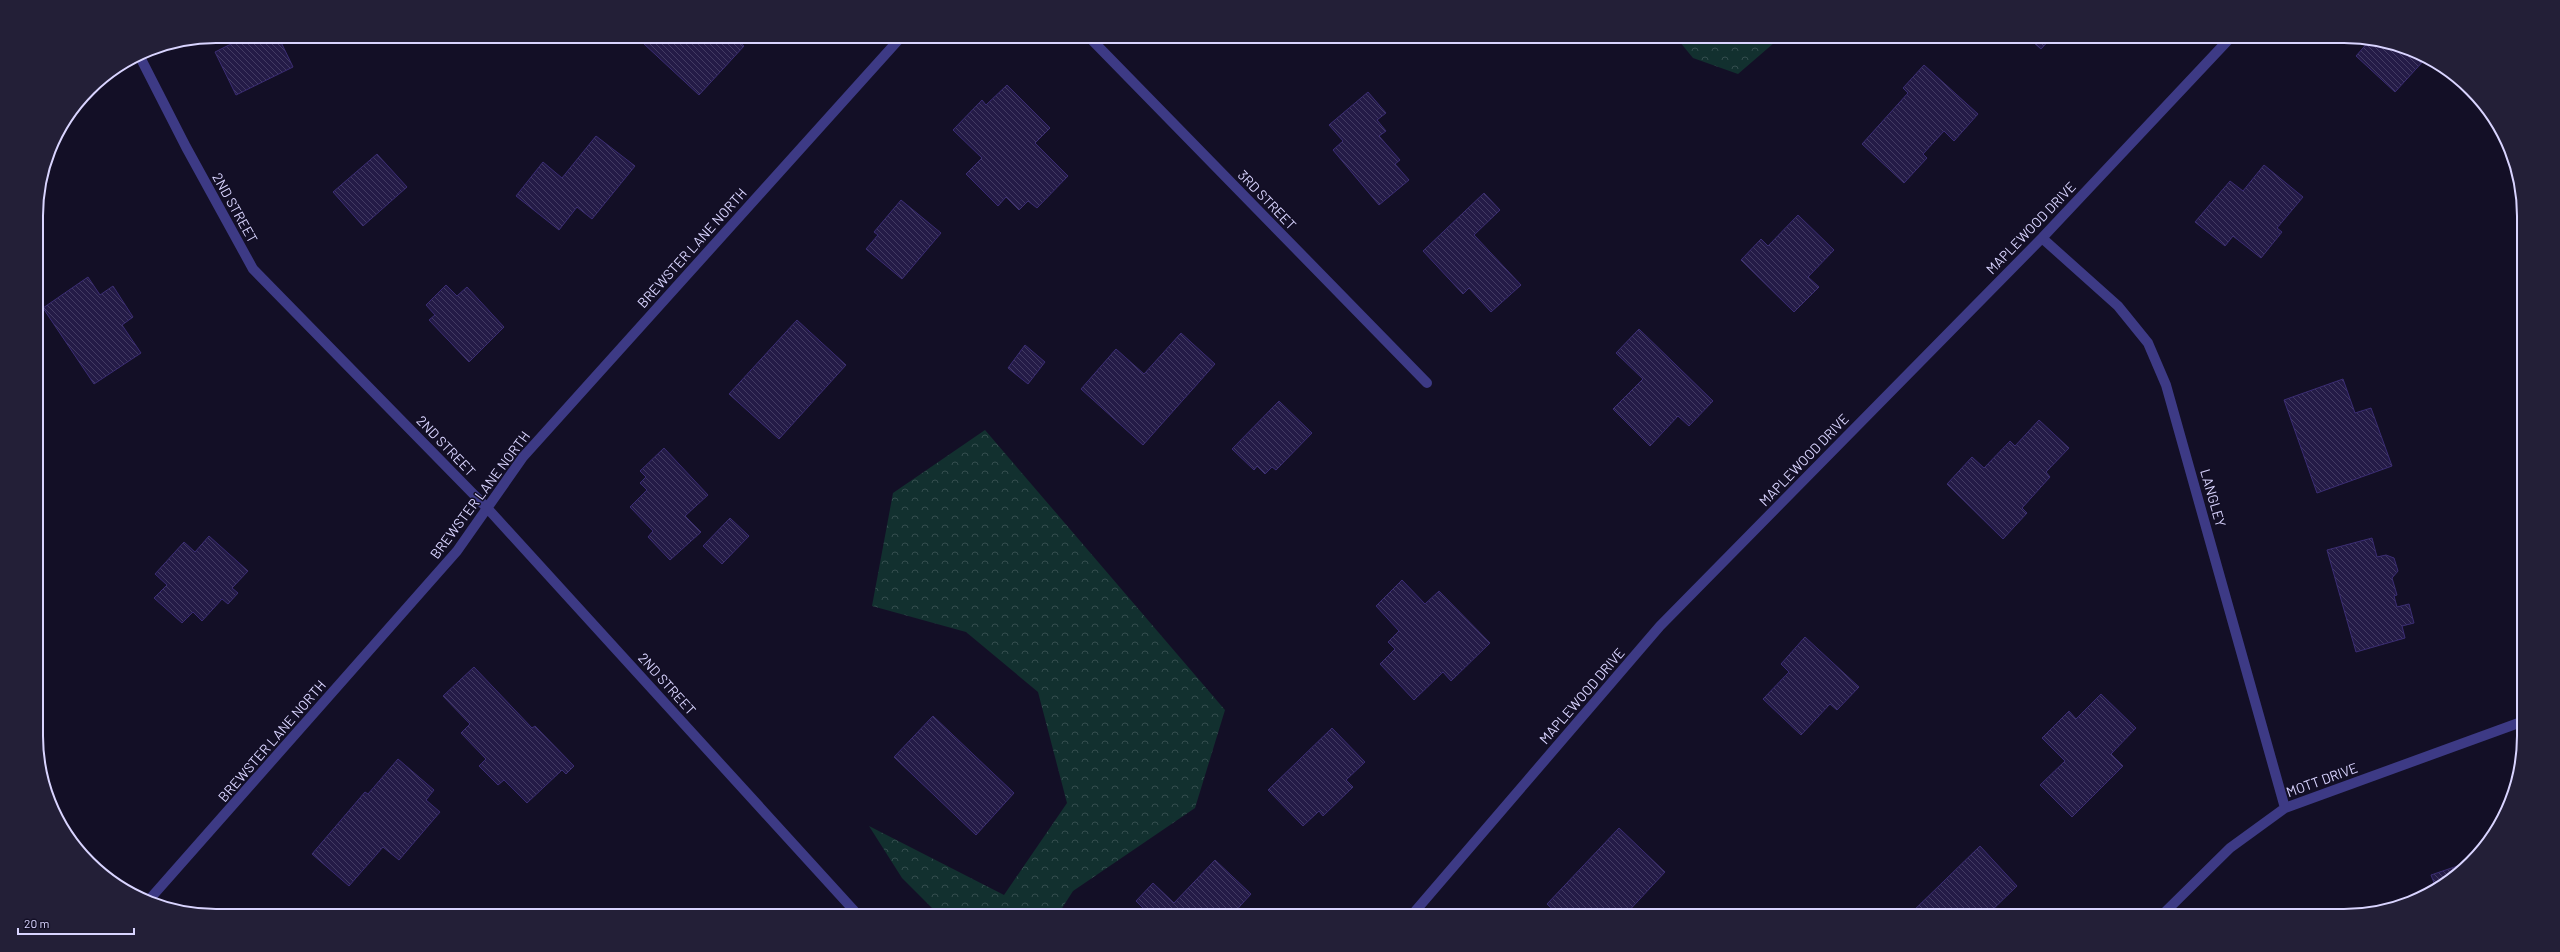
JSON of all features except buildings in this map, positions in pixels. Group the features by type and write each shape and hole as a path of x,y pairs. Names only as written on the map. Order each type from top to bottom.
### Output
{"street":[{"name":"BREWSTER LANE NORTH","path":"152,897 458,551 523,457 896,43"},
{"name":"3RD STREET","path":"1095,43 1427,383"},
{"name":"MAPLEWOOD DRIVE","path":"1417,909 1660,626 2042,238 2225,43"},
{"name":"2ND STREET","path":"142,60 186,147 253,269 488,509 853,909"},
{"name":"LANGLEY","path":"2042,238 2118,306 2148,343 2166,385 2285,808"},
{"name":"MOTT DRIVE","path":"2168,909 2230,848 2285,808 2517,724"}],"green space":[{"path":"1681,43 1774,43 1738,74 1693,58"},
{"path":"985,430 1225,710 1195,808 1073,891 1061,909 933,909 902,878 869,826 1004,895 1067,803 1038,692 966,632 872,606 893,493"}]}
